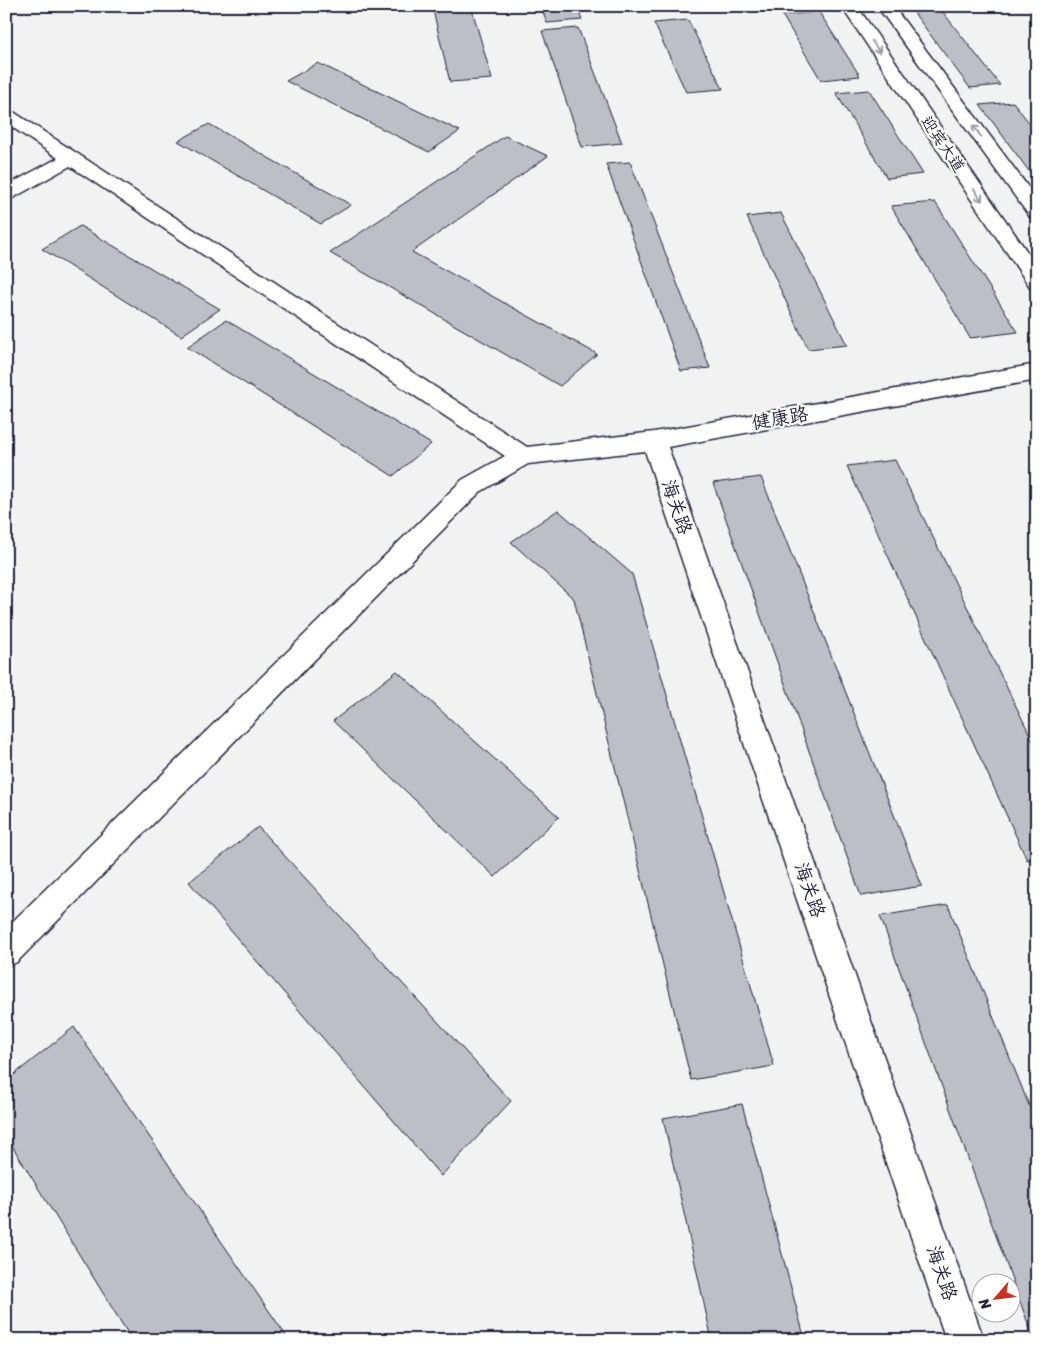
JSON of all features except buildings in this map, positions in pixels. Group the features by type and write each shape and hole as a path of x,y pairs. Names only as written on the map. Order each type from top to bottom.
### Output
{"main road":[{"name":"迎宾大道","path":"849,6 1037,282"},
{"name":"迎宾大道","path":"885,6 1037,212"},
{"path":"6,115 522,456 471,486 6,951"},
{"path":"6,194 72,158"},
{"name":"健康路","path":"522,456 654,440 1037,372"},
{"name":"海关路","path":"654,440 965,1340"}]}
